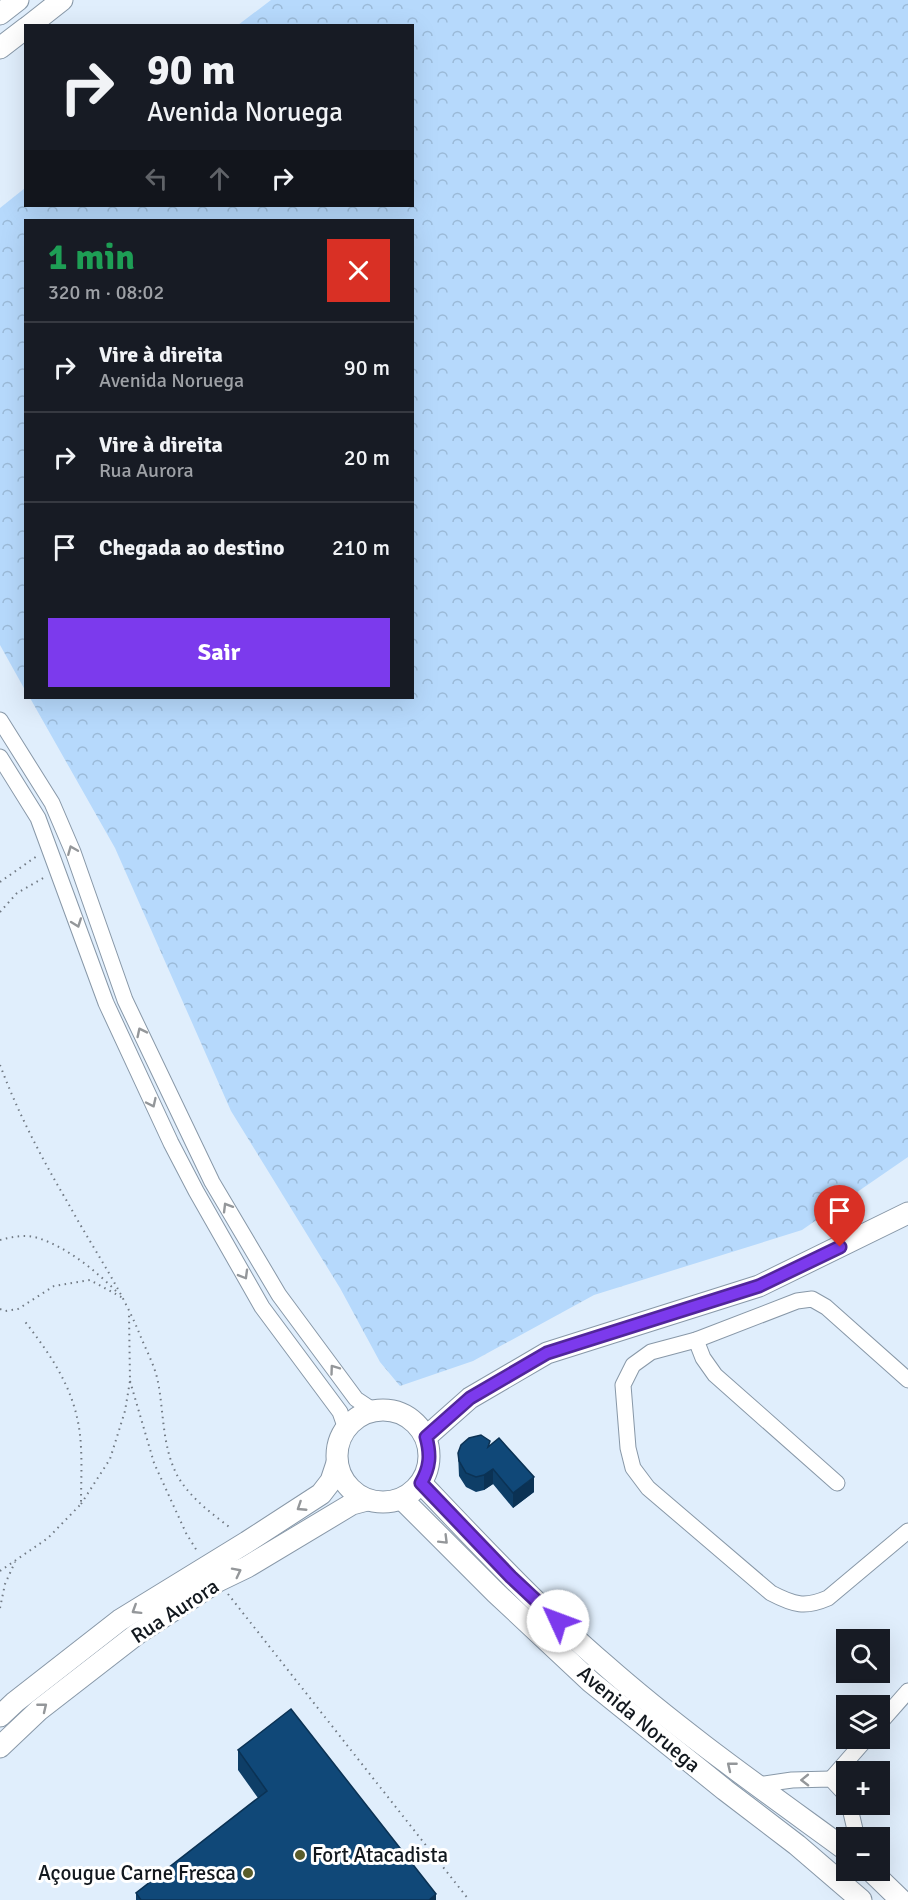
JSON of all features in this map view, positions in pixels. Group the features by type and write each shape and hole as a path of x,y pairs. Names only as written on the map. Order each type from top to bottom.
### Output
{"street":[{"path":"0,14 18,0"},
{"path":"32,24 62,0"},
{"path":"0,48 24,30"},
{"path":"0,720 56,813 74,852 125,1000 212,1182 279,1295 356,1399 374,1411"},
{"path":"0,756 38,818 106,1003 171,1143 262,1307 340,1412 346,1429"},
{"path":"426,1437 470,1398 547,1353 759,1286 908,1213"},
{"path":"908,1380 826,1307 812,1299 797,1301 696,1340 651,1352 633,1365 623,1385 628,1448 633,1468 648,1488 771,1593 791,1603 813,1605 828,1598 908,1531"},
{"path":"696,1340 703,1358 715,1374 837,1484"},
{"path":"388,1410 400,1413 415,1423 426,1437 429,1449 430,1461 421,1483 402,1499 391,1502 378,1503 356,1494 347,1485 337,1463 339,1446 346,1429 354,1420 374,1411 388,1410"},
{"name":"Rua Aurora","path":"0,1747 39,1710 212,1574 247,1542 321,1494 331,1480 337,1463"},
{"name":"Avenida Noruega","path":"421,1483 511,1577 605,1665 738,1772 836,1843"},
{"name":"Avenida Noruega","path":"402,1499 496,1593 591,1682 798,1845 861,1900"},
{"name":"Rua Aurora","path":"0,1716 120,1620 212,1574 247,1567 352,1504 367,1500"},
{"path":"603,1690 612,1680 620,1683 674,1729 683,1734 691,1734"},
{"path":"890,1711 908,1691"},
{"path":"757,1785 792,1780 831,1779 857,1749"},
{"path":"831,1779 836,1784"},
{"path":"746,1806 753,1799 764,1803 836,1858"},
{"path":"881,1881 901,1900"}],"path":[{"path":"0,882 28,861 50,849"},
{"path":"0,912 16,893 58,870"},
{"path":"0,1065 15,1104 36,1145 123,1298 158,1380 169,1453 178,1475 207,1510 247,1542"},
{"path":"0,1240 15,1236 37,1238 65,1252 100,1276 123,1298"},
{"path":"0,1309 5,1311 18,1309 54,1286 90,1280 123,1298"},
{"path":"0,1571 48,1538 81,1504 110,1459 125,1411 130,1382 129,1312"},
{"path":"22,1319 46,1349 64,1377 78,1417 81,1447 81,1504"},
{"path":"130,1382 154,1463 186,1533 212,1574 469,1900"},
{"path":"0,1608 5,1584 16,1561"}],"green space":[{"path":"271,0 908,0 908,1157 802,1230 594,1295 473,1361 400,1386 380,1362 340,1288 231,1111 115,848 31,699 414,699 414,219 24,219 24,688 0,645 0,208 24,189 24,207 414,207 414,24 239,24"}],"building":[{"path":"481,1435 490,1441 488,1447 499,1438 534,1477 513,1493 493,1469 476,1477 466,1473 459,1461 458,1453 461,1445 469,1438"},
{"name":"Fort Atacadista","path":"291,1709 436,1894 429,1900 141,1900 136,1893 267,1791 238,1750"}],"place":[{"name":"Fort Atacadista","path":"300,1855"},
{"name":"Açougue Carne Fresca","path":"248,1873"}],"route":[{"path":"558,1621 511,1577 421,1483 430,1461 426,1437 470,1398 547,1353 759,1286 840,1247"}]}
